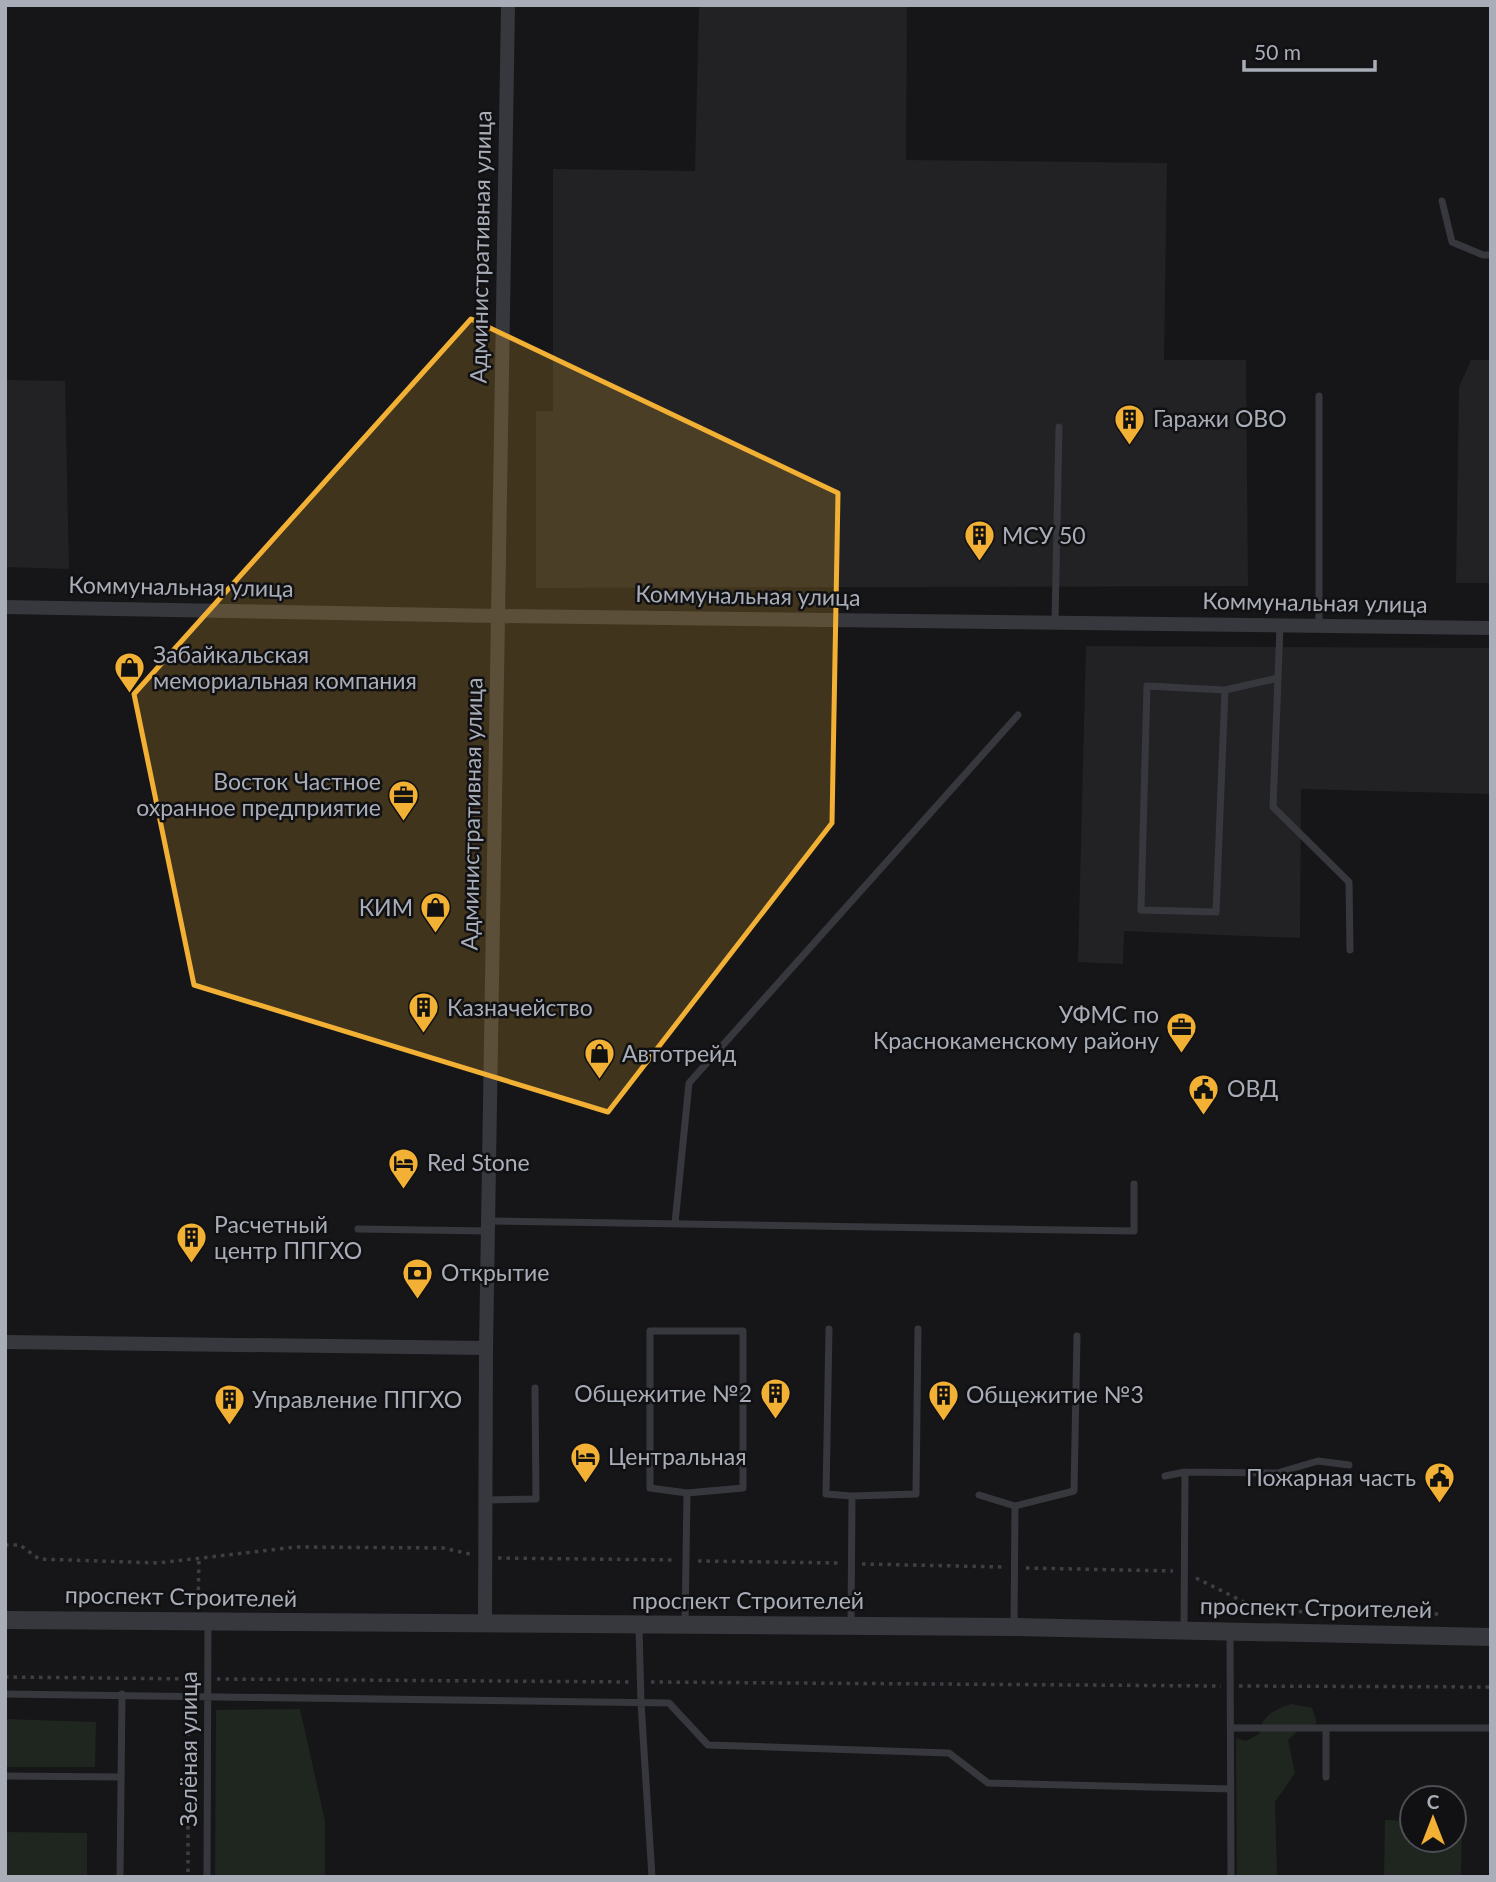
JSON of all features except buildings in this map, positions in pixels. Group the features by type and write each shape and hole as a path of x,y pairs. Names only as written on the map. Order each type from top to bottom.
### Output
{"street":[{"name":"Административная улица","path":"485,1623 486,1348 508,5"},
{"name":"Коммунальная улица","path":"5,607 1491,628"},
{"path":"5,1342 486,1348"},
{"name":"проспект Строителей","path":"5,1620 1014,1627 1491,1637"}],"lane":[{"path":"1442,201 1452,242 1483,255 1491,255"},
{"path":"1319,396 1319,626"},
{"path":"1055,623 1059,427"},
{"path":"1280,625 1273,807 1349,882 1350,950"},
{"path":"1225,690 1216,912 1141,910 1147,687 1225,690 1278,678"},
{"path":"675,1223 689,1083 1017,715"},
{"path":"358,1229 675,1223 1134,1231 1134,1184"},
{"path":"829,1329 826,1494 852,1496 916,1494 918,1329"},
{"path":"650,1331 743,1331 743,1488 687,1493 650,1488 650,1331"},
{"path":"979,1495 1015,1506 1074,1490 1077,1335"},
{"path":"486,1500 536,1499 535,1388"},
{"path":"1165,1476 1185,1472 1277,1473 1318,1461 1349,1465"},
{"path":"1184,1629 1185,1472"},
{"path":"685,1625 687,1493"},
{"path":"851,1626 852,1496"},
{"path":"1014,1627 1015,1506"},
{"name":"Зелёная улица","path":"207,1877 208,1622"},
{"path":"639,1626 652,1877"},
{"path":"1230,1630 1231,1877"},
{"path":"5,1694 669,1703 708,1745 949,1753 988,1783 1231,1789"},
{"path":"120,1877 122,1694"},
{"path":"1231,1728 1491,1728"},
{"path":"1326,1728 1326,1777"},
{"path":"5,1776 121,1777"}],"path":[{"path":"5,1545 20,1545 39,1559 145,1562 296,1547 443,1548 486,1558 1184,1571 1262,1611 1441,1614"},
{"path":"5,1676 1491,1687"},
{"path":"188,1696 188,1877"}],"highlighted area":[{"path":"471,319 838,493 832,823 608,1112 194,985 134,694"}],"shaded area":[{"path":"699,5 907,5 906,160 1167,163 1164,360 1246,360 1248,586 536,588 536,411 553,411 553,169 695,171"},
{"path":"1471,360 1491,360 1491,583 1456,583 1459,387"},
{"path":"5,380 65,381 69,569 5,567"},
{"path":"1086,646 1491,648 1491,794 1301,789 1300,938 1124,931 1123,964 1078,962"},
{"path":"1291,1704 1312,1708 1317,1723 1301,1728 1288,1740 1295,1773 1275,1802 1277,1877 1237,1877 1236,1738 1246,1741 1259,1734 1263,1722 1270,1714"},
{"path":"300,1709 325,1821 325,1877 215,1877 216,1710"},
{"path":"5,1719 96,1722 95,1767 5,1767"},
{"path":"1385,1820 1398,1820 1398,1854 1461,1854 1461,1877 1384,1877"},
{"path":"5,1832 87,1833 87,1877 5,1877"}],"place":[{"name":"Гаражи ОВО","path":"1130,446"},
{"name":"МСУ 50","path":"979,563"},
{"name":"Забайкальская мемориальная компания","path":"130,695"},
{"name":"Восток Частное охранное предприятие","path":"404,822"},
{"name":"КИМ","path":"436,935"},
{"name":"Казначейство","path":"424,1035"},
{"name":"УФМС по Краснокаменскому району","path":"1182,1055"},
{"name":"Автотрейд","path":"599,1081"},
{"name":"ОВД","path":"1204,1116"},
{"name":"Red Stone","path":"404,1190"},
{"name":"Расчетный центр ППГХО","path":"191,1265"},
{"name":"Открытие","path":"418,1300"},
{"name":"Общежитие №2","path":"775,1421"},
{"name":"Общежитие №3","path":"943,1422"},
{"name":"Управление ППГХО","path":"229,1427"},
{"name":"Центральная","path":"585,1484"},
{"name":"Пожарная часть","path":"1439,1505"}]}
